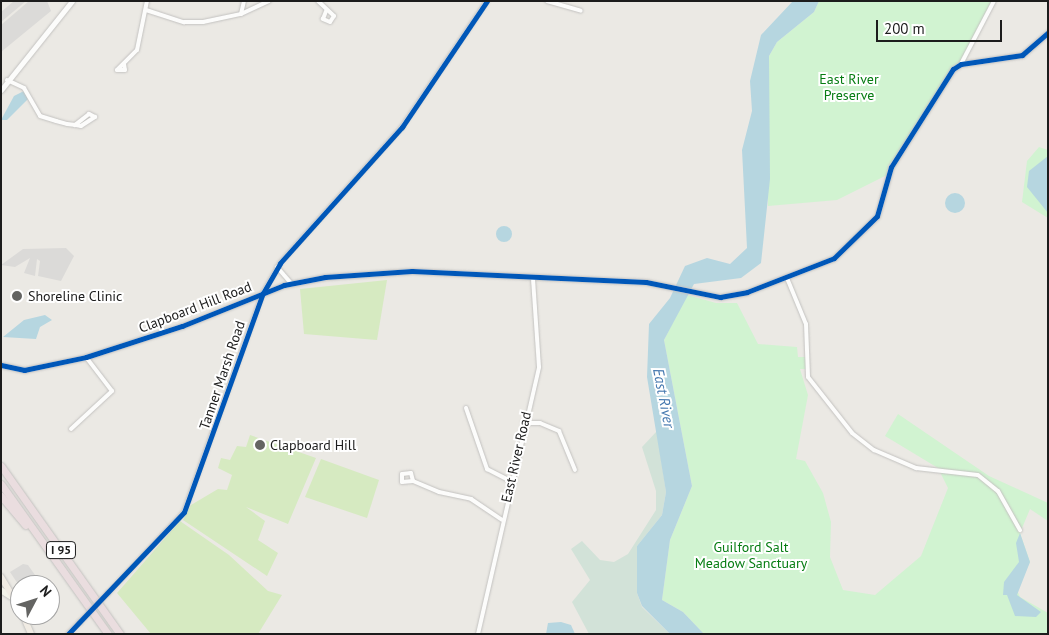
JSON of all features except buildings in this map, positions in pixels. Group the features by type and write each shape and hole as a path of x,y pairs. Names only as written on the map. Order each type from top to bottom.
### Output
{"highway":[{"name":"I 95","path":"1,466 120,634"},
{"name":"I 95","path":"1,484 108,634"},
{"path":"1,496 82,598"}],"main road":[{"path":"1,577 10,591"}],"street":[{"path":"72,1 3,84 24,88 40,116 75,125 91,124 95,117 89,114 75,125"},
{"path":"124,64 137,50 147,1"},
{"path":"241,14 244,1"},
{"path":"146,10 184,22 241,14 269,1"},
{"path":"318,1 326,11"},
{"name":"Tanner Marsh Road","path":"68,634 184,512 263,293 277,267 402,127 487,1"},
{"path":"547,1 581,11"},
{"path":"961,64 994,1"},
{"path":"961,64 1022,55 1048,32"},
{"name":"Clapboard Hill Road","path":"1,366 24,370 86,357 182,326 290,282 412,271 533,280 671,286 720,297 787,278 834,258 877,216 891,167 919,128 946,76 961,64"},
{"path":"277,267 290,282"},
{"path":"787,278 806,324 808,377 852,433 874,450 916,468 978,475 998,491 1020,530"},
{"name":"East River Road","path":"478,634 510,480 540,354 533,280"},
{"path":"71,429 112,390 86,357"},
{"path":"466,408 484,464 510,480"},
{"path":"523,423 540,422 559,431 575,470"},
{"path":"413,481 471,499 502,520"}],"green space":[{"name":"East River Preserve","path":"819,1 994,1 961,64 946,76 919,128 888,166 887,175 837,200 768,206 769,56 777,42 814,12"},
{"path":"1039,147 1048,150 1048,218 1022,202 1027,161"},
{"path":"387,280 377,340 304,334 300,289"},
{"name":"Guilford Salt Meadow Sanctuary","path":"687,295 716,303 737,303 758,344 797,347 798,357 807,357 807,369 800,369 808,395 796,459 805,461 823,493 831,522 830,557 843,590 875,595 921,556 948,488 938,468 885,436 898,414 989,476 1048,503 1048,521 1030,509 1020,533 1030,562 1017,590 1020,597 1048,613 1048,634 704,634 683,612 662,600 670,540 692,486 664,340"},
{"path":"250,435 316,458 288,524 246,507 265,521 258,540 278,553 267,576 183,520 191,505 218,489 227,490 232,475 218,468 221,458 230,460 237,446 246,447"},
{"path":"321,459 379,480 367,518 305,497"},
{"path":"180,521 229,555 268,591 282,595 258,634 151,634 117,593"}],"shaded area":[{"path":"14,1 26,1 1,22 1,12"},
{"path":"29,1 47,1 51,11 1,52 1,25"},
{"path":"66,248 74,256 61,281 38,276 40,261 37,259 35,276 24,273 30,258 15,267 1,265 23,249"},
{"path":"657,431 666,492 662,515 637,546 637,593 642,607 670,634 589,634 572,602 590,580 571,549 582,541 600,560 614,562 628,554 656,510 656,491 642,447"},
{"path":"23,564 28,565 35,575 12,575 10,572"}],"water":[{"name":"East River","path":"793,1 819,1 814,12 777,42 769,56 770,179 761,263 741,278 694,284 664,340 692,486 670,540 662,600 683,612 704,634 670,634 642,606 637,593 637,546 662,515 666,492 647,377 649,324 670,298 685,266 707,258 730,264 747,248 742,150 752,111 750,81 761,35"},
{"path":"24,91 28,99 7,120 1,120 14,96"},
{"path":"1048,156 1048,213 1027,187 1029,171"},
{"path":"955,193 962,196 965,203 962,210 955,213 948,210 945,203 948,196"},
{"path":"501,226 507,226 512,231 510,240 501,242 496,237 496,231"},
{"path":"45,315 52,320 40,327 36,339 3,337 24,320"},
{"path":"1020,533 1030,562 1017,595 1041,612 1036,617 1015,616 1007,595 1003,595 1004,582 1019,562 1016,543"},
{"path":"561,622 571,625 575,634 546,634 548,623"}],"cycle path":[{"path":"68,634 184,512 263,293 280,263 402,127 487,1"},
{"path":"1,365 24,370 86,357 182,326 284,285 325,277 412,271 646,282 720,297 747,292 834,258 877,216 891,167 953,69 961,64 1022,55 1048,32"}],"place":[{"name":"Shoreline Clinic","path":"17,296"},
{"name":"Clapboard Hill","path":"260,445"}]}
